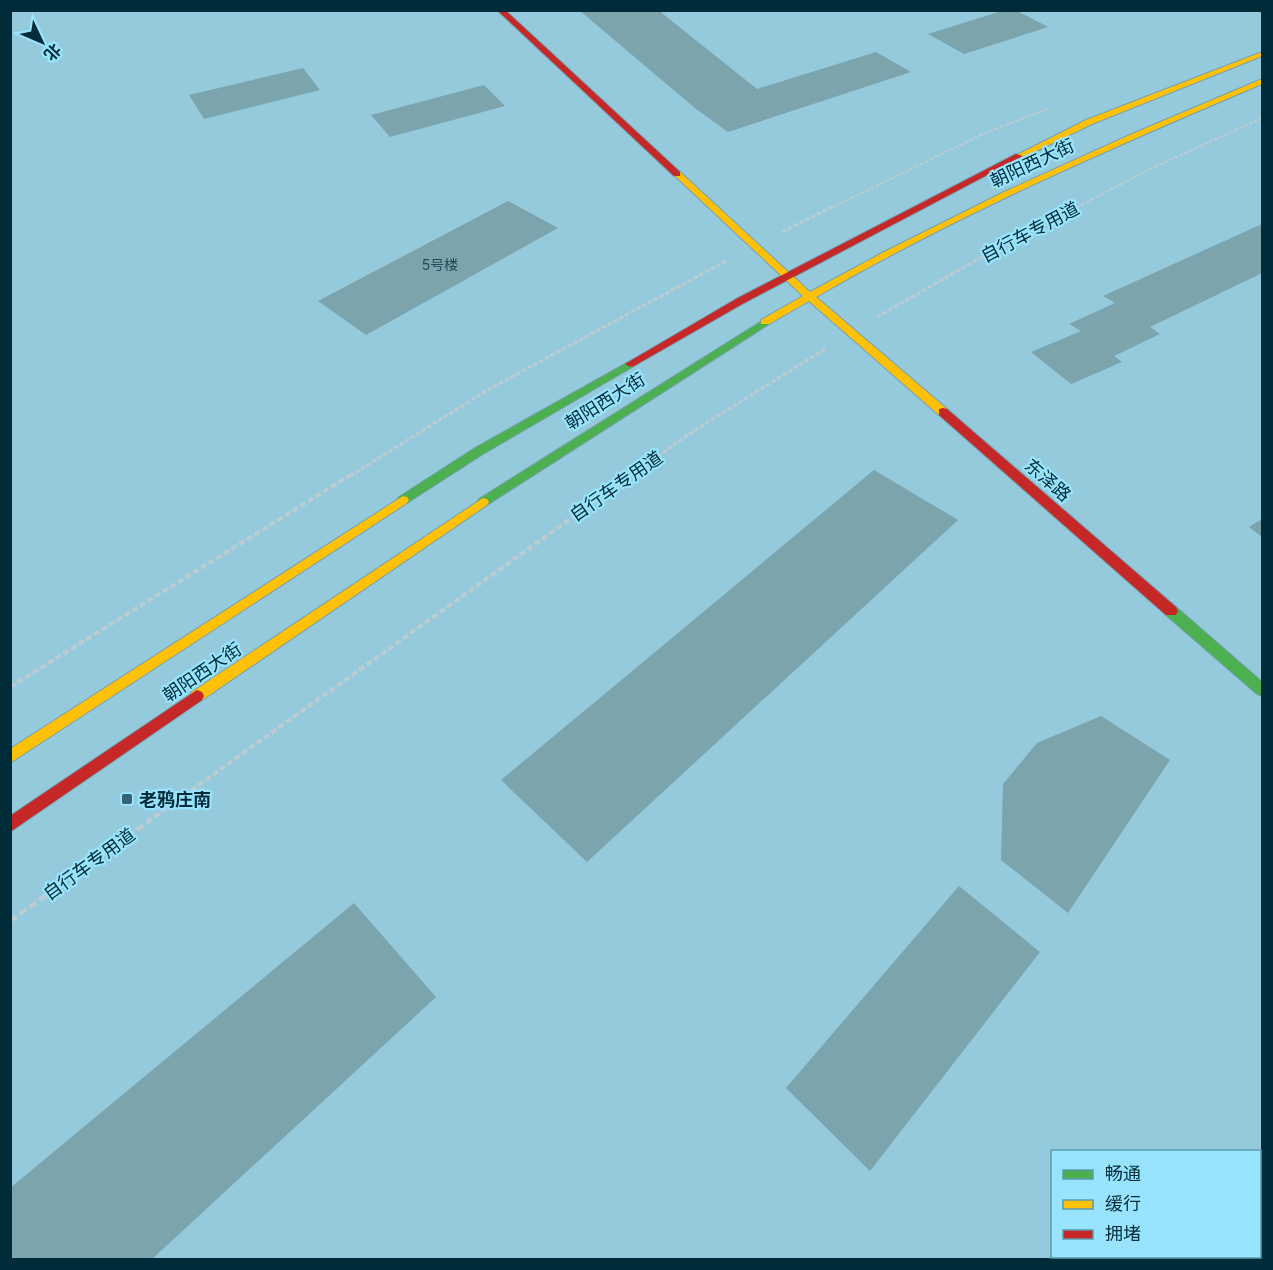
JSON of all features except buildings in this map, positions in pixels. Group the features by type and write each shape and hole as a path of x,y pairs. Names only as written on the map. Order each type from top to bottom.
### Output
{"main road":[{"name":"东泽路","path":"500,10 810,297 1263,690"},
{"name":"朝阳西大街","path":"10,757 479,451 740,300 954,188 1089,122 1263,54"},
{"name":"朝阳西大街","path":"10,825 500,489 696,365 844,276 986,205 1159,124 1263,81"}],"path":[{"name":"自行车专用道","path":"10,921 689,434 850,332 978,259 1135,177 1263,118"}],"traffic: fast":[{"path":"483,502 765,322"},
{"path":"403,500 479,451 630,364"},
{"path":"1171,611 1262,690"}],"traffic: slow":[{"path":"1019,156 1089,122 1262,54"},
{"path":"765,322 947,223 1135,135 1262,81"},
{"path":"677,174 810,297 943,412"},
{"path":"10,757 403,500"},
{"path":"197,696 483,502"}],"traffic: jam":[{"path":"500,10 677,174"},
{"path":"630,364 740,301 1019,156"},
{"path":"943,412 1171,611"},
{"path":"10,825 197,696"}],"place":[{"name":"老鸦庄南","path":"127,799"}]}
